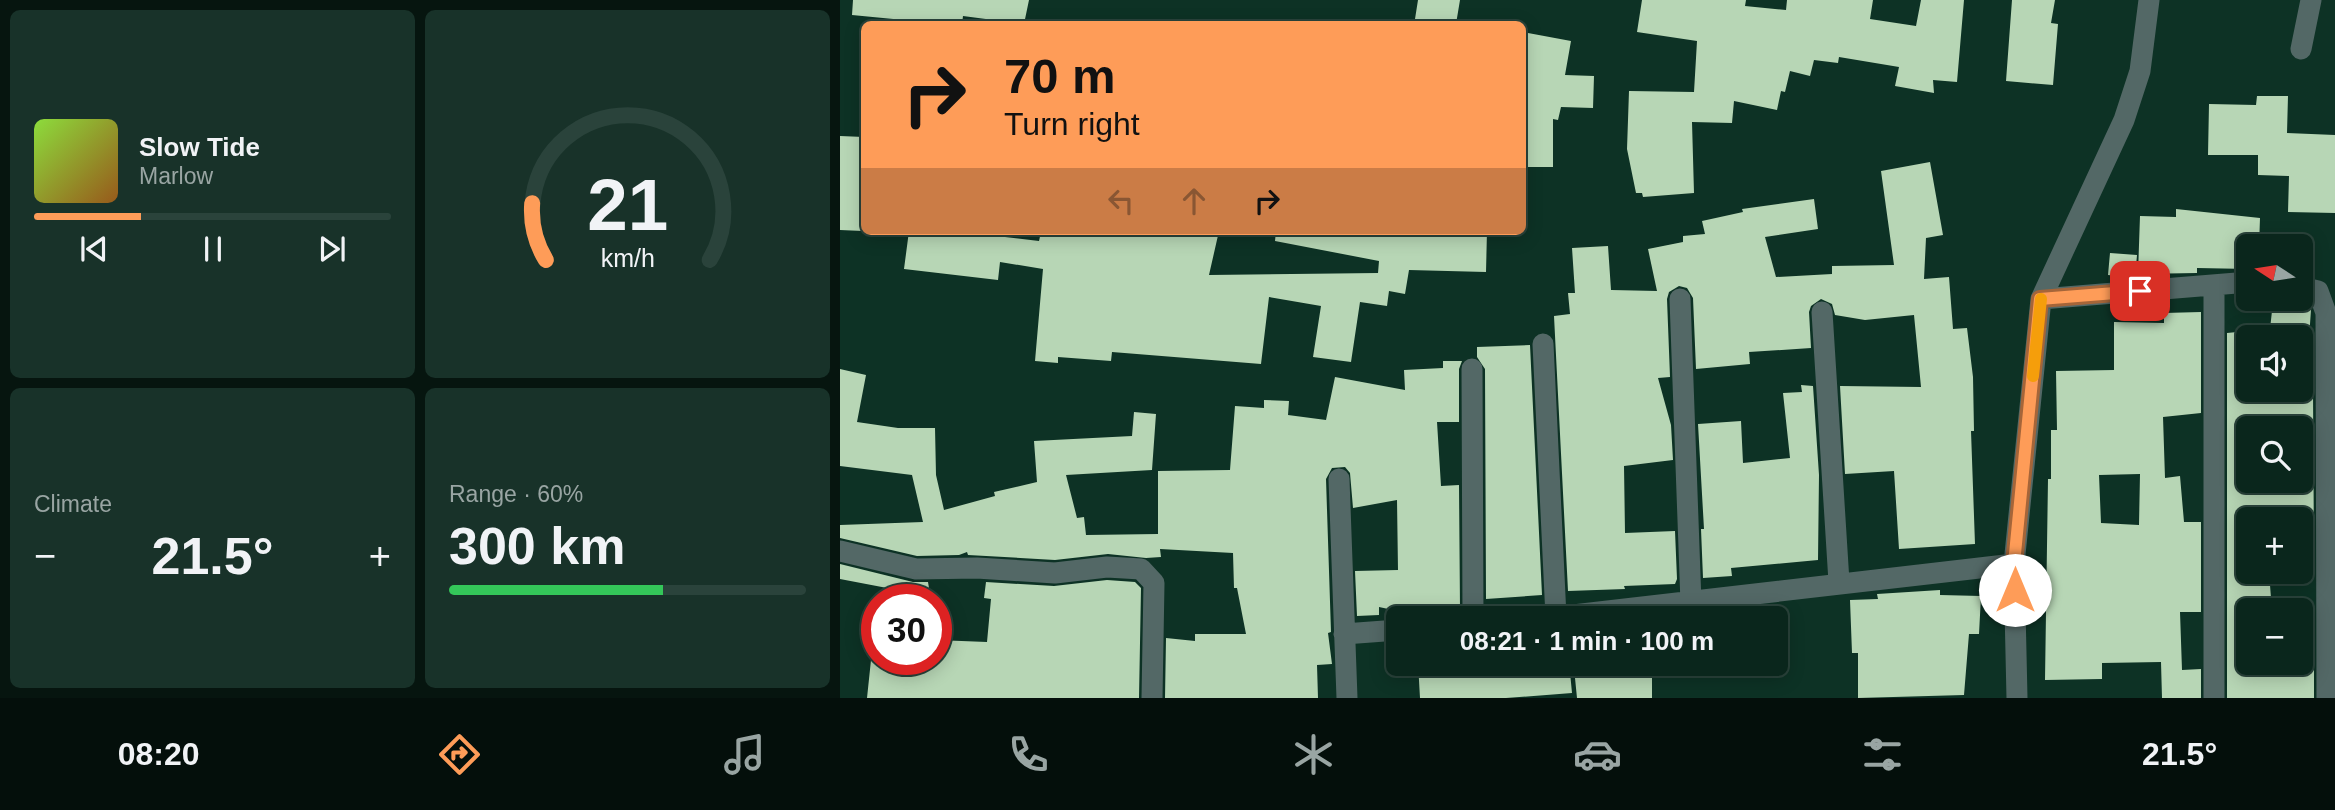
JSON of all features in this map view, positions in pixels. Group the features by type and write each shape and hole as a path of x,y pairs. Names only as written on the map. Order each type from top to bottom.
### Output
{"street":[{"path":"2017,698 2014,564 2040,299 2124,120 2140,71 2149,0"},
{"path":"2301,49 2311,0"},
{"path":"2040,299 2236,283"},
{"path":"2214,286 2214,698"},
{"path":"2314,290 2318,291 2326,313 2327,698"},
{"path":"1680,299 1691,603"},
{"path":"1822,312 1839,582"},
{"path":"1543,344 1555,606"},
{"path":"1472,369 1473,606"},
{"path":"1339,479 1347,698"},
{"path":"840,551 916,569 977,568 1055,573 1107,567 1141,569 1154,583 1152,698"},
{"path":"1662,606 1839,582 2014,564"},
{"path":"1344,634 1386,631"}],"building":[{"path":"853,0 1029,0 1025,21 963,16 962,21 914,21 852,15"},
{"path":"1418,0 1460,0 1456,21 1415,19"},
{"path":"1642,0 1746,0 1745,6 1786,10 1787,0 1873,0 1870,19 1916,26 1921,0 1964,0 1957,82 1933,80 1934,93 1895,86 1899,67 1839,57 1838,63 1814,60 1810,76 1790,71 1785,92 1781,91 1777,110 1734,101 1732,123 1692,122 1694,193 1643,197 1642,193 1636,193 1627,149 1629,91 1694,92 1697,41 1637,32"},
{"path":"2012,0 2055,0 2051,23 2058,24 2053,85 2006,81"},
{"path":"1526,33 1571,41 1565,75 1594,76 1593,108 1561,107 1558,120 1553,119 1553,167 1526,167"},
{"path":"2257,96 2288,96 2287,133 2335,135 2335,213 2288,212 2289,176 2258,175 2258,155 2208,155 2209,104 2256,105"},
{"path":"840,136 861,137 861,231 840,230"},
{"path":"1930,162 1943,235 1926,238 1924,279 1949,277 1953,329 1967,328 1973,377 1974,431 1971,431 1975,544 1899,549 1894,471 1845,474 1840,386 1921,387 1914,315 1865,320 1835,315 1832,304 1821,299 1811,306 1809,312 1811,348 1749,352 1750,364 1696,369 1693,298 1687,288 1679,286 1669,292 1667,299 1670,377 1658,378 1671,425 1673,460 1624,466 1625,533 1675,531 1677,579 1675,584 1568,591 1554,316 1570,314 1568,293 1575,293 1572,248 1608,246 1611,290 1657,291 1648,249 1683,242 1683,236 1705,234 1702,221 1743,212 1742,209 1814,199 1818,229 1765,237 1776,277 1832,274 1832,266 1894,265 1881,171"},
{"path":"2176,209 2260,218 2259,234 2236,234 2236,269 2197,268 2197,273 2138,274 2140,216 2176,217"},
{"path":"908,235 988,235 1039,241 1040,235 1218,235 1209,275 1378,273 1379,261 1275,241 1276,235 1487,235 1486,272 1409,270 1405,294 1389,291 1387,306 1360,302 1351,362 1313,357 1321,306 1269,297 1261,364 1112,352 1111,361 1058,357 1058,363 1035,361 1043,269 1000,262 998,280 904,269"},
{"path":"2110,253 2137,255 2135,278 2108,275"},
{"path":"2201,312 2201,413 2163,417 2165,478 2180,476 2184,522 2201,522 2201,612 2180,612 2182,670 2201,669 2201,698 2162,698 2161,662 2102,663 2102,679 2045,680 2048,479 2051,479 2051,430 2057,430 2056,371 2114,370 2114,322 2164,323 2164,313","holes":["2140,474 2139,525 2101,523 2099,475"]},
{"path":"2272,312 2311,312 2310,325 2270,325"},
{"path":"2236,332 2236,402 2313,402 2313,390 2314,558 2313,507 2236,507 2236,584 2270,584 2271,598 2236,598 2236,675 2313,675 2314,663 2314,698 2227,698 2227,333"},
{"path":"1530,345 1542,595 1486,599 1485,369 1477,357 1477,347"},
{"path":"1443,361 1462,361 1459,369 1459,422 1437,422 1441,486 1459,485 1460,606 1386,606 1386,608 1379,607 1379,615 1357,616 1355,571 1398,570 1397,500 1353,508 1350,473 1345,467 1332,468 1326,479 1331,632 1328,633 1332,664 1317,665 1318,698 1165,698 1166,638 1195,641 1195,634 1246,634 1237,588 1234,588 1233,553 1160,549 1161,557 1108,554 1055,560 968,555 967,552 959,555 917,556 840,538 840,525 923,522 912,475 840,466 840,369 866,375 857,422 898,428 935,428 936,475 944,510 995,496 994,492 1037,482 1034,441 1132,436 1134,412 1156,414 1152,470 1066,475 1077,518 1084,517 1086,535 1158,534 1158,471 1230,470 1235,406 1264,408 1264,400 1289,401 1288,415 1326,420 1335,377 1405,390 1404,370 1443,368"},
{"path":"1801,385 1813,386 1819,475 1818,560 1731,568 1732,576 1703,578 1701,529 1704,529 1698,424 1741,421 1743,463 1790,458 1783,393 1802,392"},
{"path":"840,564 928,584 866,584 840,579"},
{"path":"1107,580 1135,582 1141,588 1139,698 867,698 869,675 952,675 952,641 987,642 991,599 984,598 986,582 1054,586"},
{"path":"1940,590 1940,595 1981,596 1979,634 1969,634 1964,695 1858,698 1858,653 1852,653 1850,600 1878,599 1877,594"},
{"path":"2313,608 2314,608 2313,654"},
{"path":"1419,676 1570,676 1572,693 1506,698 1420,698"},
{"path":"1652,676 1652,698 1577,698 1575,678"}],"slow traffic":[{"path":"2033,376 2041,299"}],"route":[{"path":"2015,590 2014,564 2040,299 2140,291"}]}
